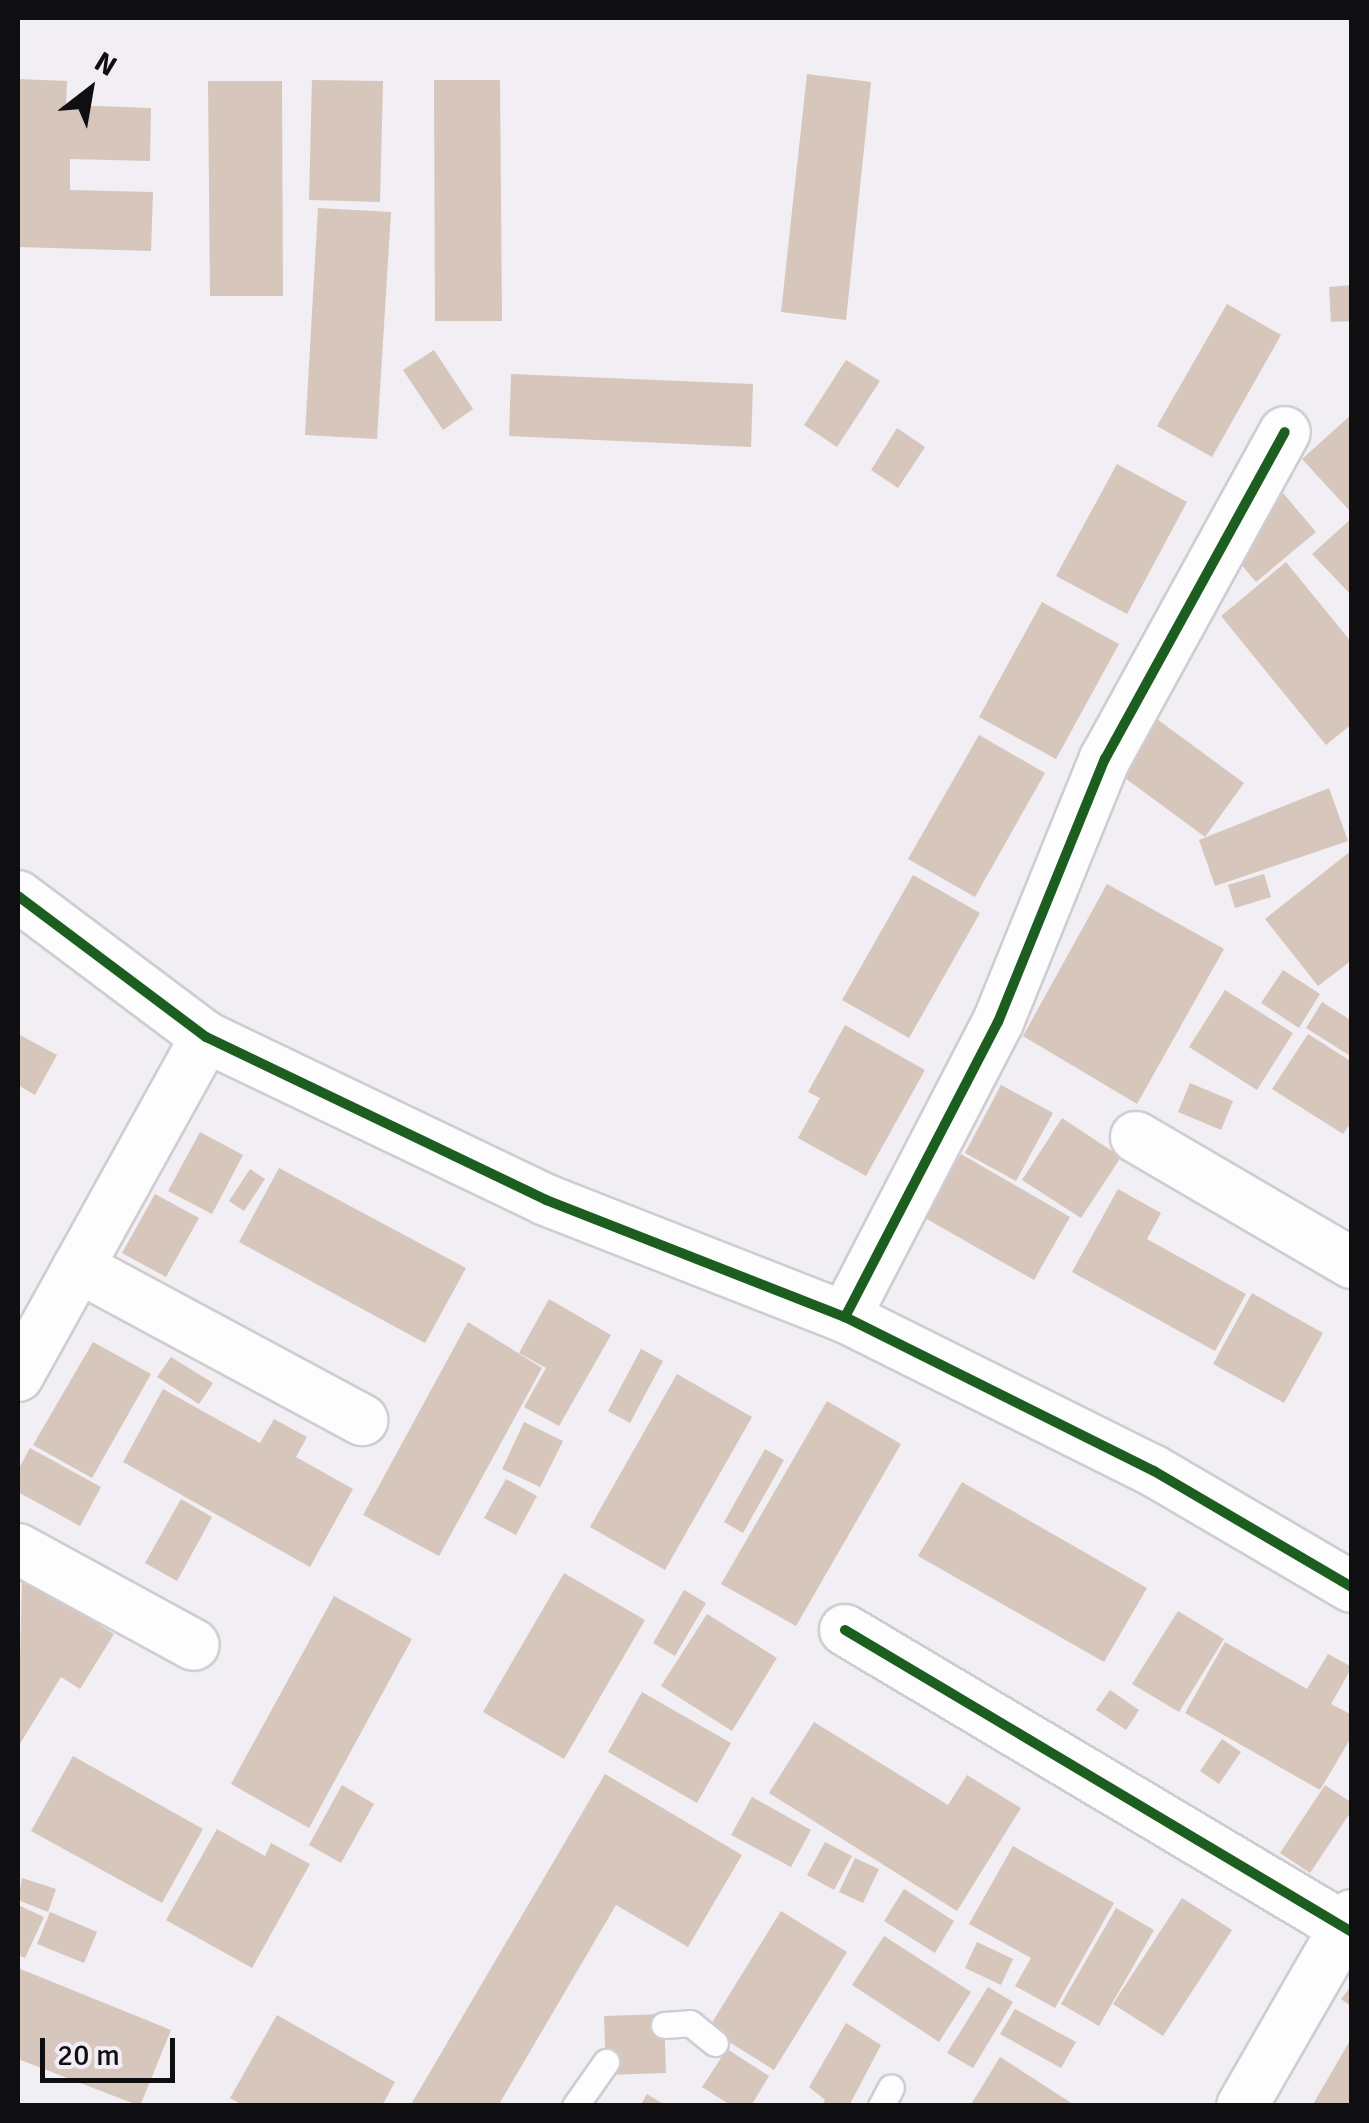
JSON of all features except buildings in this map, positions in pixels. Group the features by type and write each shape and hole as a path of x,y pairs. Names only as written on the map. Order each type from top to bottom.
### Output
{"street":[{"path":"846,1317 998,1022 1105,758 1285,432"},
{"path":"18,896 206,1037 546,1200 846,1317 1154,1471 1352,1587"},
{"path":"18,1376 206,1037"},
{"path":"1136,1136 1352,1263"},
{"path":"78,1268 362,1420"},
{"path":"18,1549 194,1645"},
{"path":"845,1630 1349,1925 1242,2106"}],"lane":[{"path":"664,2025 690,2023 716,2043"},
{"path":"575,2106 594,2071 606,2062"}],"cycle path":[{"path":"845,1317 998,1022 1105,759 1285,432"},
{"path":"18,896 206,1037 546,1200 845,1317 1154,1471 1352,1587"},
{"path":"845,1630 1352,1932"}]}
